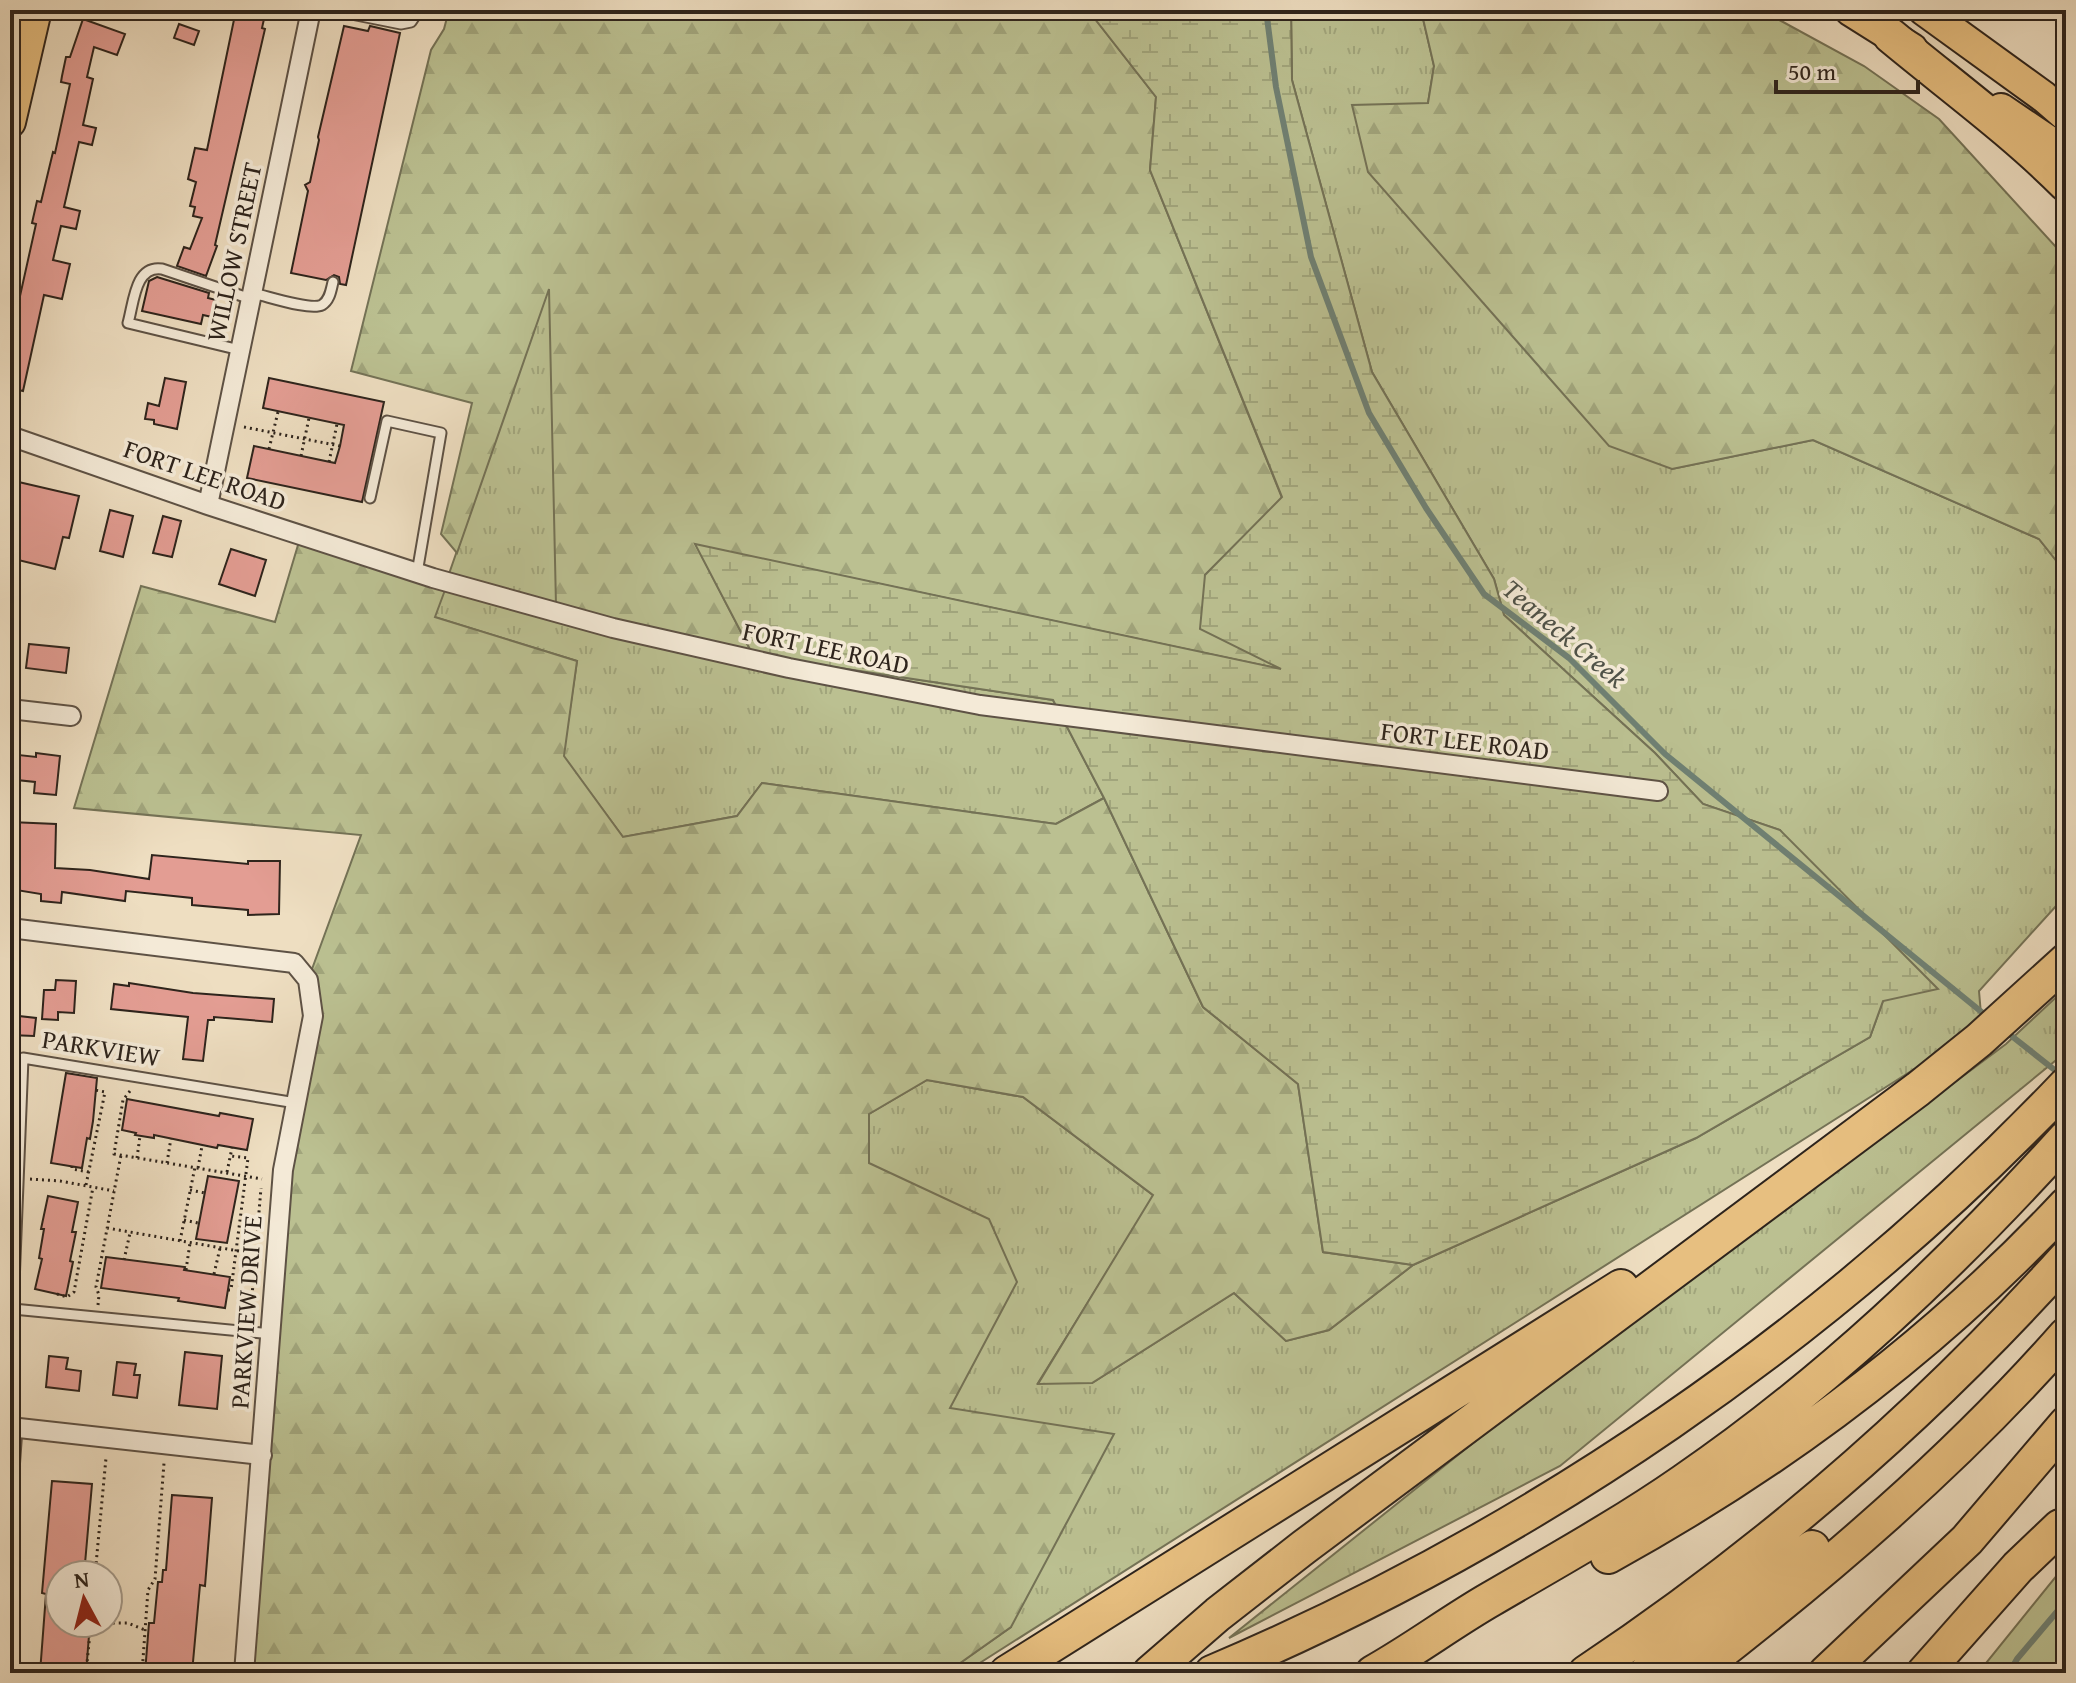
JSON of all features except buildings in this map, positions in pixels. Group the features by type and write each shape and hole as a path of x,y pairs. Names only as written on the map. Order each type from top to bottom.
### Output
{"highway":[{"path":"1891,36 2019,138 2066,184"},
{"path":"1159,1665 1294,1554 1890,1110 1979,1040 2066,961"},
{"path":"1212,1673 1354,1608 1431,1567 1555,1495 1653,1433 1758,1357 1860,1276 1984,1167 2059,1092"},
{"path":"1386,1666 1488,1600 1648,1506 1789,1404 1920,1289 2066,1138"},
{"path":"1007,1673 1072,1635 1667,1258 1763,1203"},
{"path":"1386,1666 1498,1617 1661,1527 1737,1479 1809,1429 1914,1348 1999,1273 2066,1205"},
{"path":"1586,1673 1715,1582 1848,1475 1953,1377 2066,1258"},
{"path":"1694,1673 1862,1535 1994,1413 2066,1335"},
{"path":"1646,1673 1780,1574 1890,1481 1994,1413"},
{"path":"1855,1673 1890,1639 1967,1540 2066,1424"},
{"path":"1924,1673 2018,1567 2063,1523"},
{"path":"1947,1673 2027,1575 2063,1523"},
{"path":"1826,1673 1967,1540"}],"main road":[{"path":"1850,10 2066,153"},
{"path":"1924,10 2066,116"},
{"path":"10,122 25,27"}],"street":[{"name":"WILLOW STREET","path":"208,505 311,10"},
{"name":"FORT LEE ROAD","path":"10,436 208,505 425,575 613,628 940,699 1658,791"},
{"path":"10,709 71,716"},
{"name":"PARKVIEW DRIVE","path":"10,928 294,963 308,980 313,1016 283,1170 244,1673"},
{"path":"14,1428 262,1455"}],"lane":[{"path":"331,10 401,24 411,22 419,10"},
{"path":"240,350 128,323 144,272 162,269 252,296 309,306 319,306 329,298 333,282"},
{"path":"370,498 387,421 441,433 425,575"},
{"name":"PARKVIEW","path":"272,1334 13,1309 23,1058 296,1103"},
{"path":"10,1527 14,1428"}],"path":[{"path":"269,449 278,412"},
{"path":"301,456 309,418"},
{"path":"225,423 340,446"},
{"path":"329,462 337,424"},
{"path":"132,1076 129,1093 123,1100 114,1154 263,1179 249,1331"},
{"path":"86,1185 96,1122 105,1092 95,1090"},
{"path":"137,1158 140,1136"},
{"path":"167,1163 171,1138"},
{"path":"180,1241 202,1146"},
{"path":"227,1172 232,1148"},
{"path":"85,1152 93,1153"},
{"path":"96,1316 99,1295 96,1287 121,1155"},
{"path":"228,1290 231,1290 248,1158 231,1156"},
{"path":"72,1166 72,1169 89,1172"},
{"path":"18,1178 114,1191"},
{"path":"57,1294 67,1297 74,1292 93,1187"},
{"path":"190,1190 205,1193"},
{"path":"184,1220 198,1223"},
{"path":"107,1228 256,1254"},
{"path":"124,1260 130,1233"},
{"path":"186,1270 190,1243"},
{"path":"214,1274 220,1248"},
{"path":"97,1559 108,1438"},
{"path":"142,1673 148,1590 155,1579 166,1445"},
{"path":"124,1623 145,1630"},
{"path":"86,1673 89,1639"}],"green space":[{"path":"449,10 1088,10 1156,97 1150,170 1282,498 1205,575 1285,670 696,545 753,655 556,605 549,289 457,553 441,534 472,403 351,371 431,50 444,29"},
{"path":"1088,10 1291,10 1292,80 1372,372 1494,579 1504,615 1655,753 1703,804 1780,830 1938,989 1883,1001 1870,1037 1696,1138 1413,1265 1323,1252 1298,1084 1203,1007 1104,798 1053,700 753,655 695,544 1281,669 1200,629 1205,575 1282,497 1150,170 1156,97"},
{"path":"1291,10 1421,10 1434,66 1428,103 1672,469 1813,440 2039,539 2066,573 2066,895 1979,991 1982,1026 964,1673 946,1673 1011,1627 950,1408 868,1163 869,1114 927,1080 1023,1097 1154,1196 1038,1383 1092,1383 1234,1293 1286,1341 1329,1330 1413,1265 1696,1138 1870,1037 1883,1001 1780,830 1703,804 1655,753 1504,615 1494,579 1372,372 1292,80"},
{"path":"1421,10 1761,10 1864,66 1939,119 2066,258 2066,573 2039,539 1813,440 1672,469 1609,446 1368,172 1352,105 1428,103 1434,66"},
{"path":"549,286 753,655 1053,700 1104,798 1056,824 762,783 737,816 623,837 563,756 577,661 434,617"},
{"path":"301,535 448,582 435,617 577,661 564,756 623,837 737,816 762,783 1056,824 1104,798 1203,1007 1298,1084 1323,1252 1413,1265 1329,1330 1286,1341 1234,1293 1092,1383 1038,1384 1153,1195 1023,1097 927,1080 869,1114 869,1163 989,1219 1017,1282 950,1408 1114,1434 1011,1627 946,1673 247,1673 276,1249 313,1016 308,980 361,835 74,808 141,586 275,622"},
{"path":"2066,988 2066,1052 1560,1466 1229,1638 1503,1419 2006,1044"},
{"path":"2066,1564 2066,1673 1978,1673"}],"waterway":[{"name":"Teaneck Creek","path":"1266,10 1276,87 1311,257 1369,413 1426,508 1484,594 1569,658 1665,754 1989,1018"},
{"name":"Teaneck Creek","path":"2004,1030 2061,1075"},
{"name":"Teaneck Creek","path":"2009,1673 2017,1659 2066,1601"}]}
